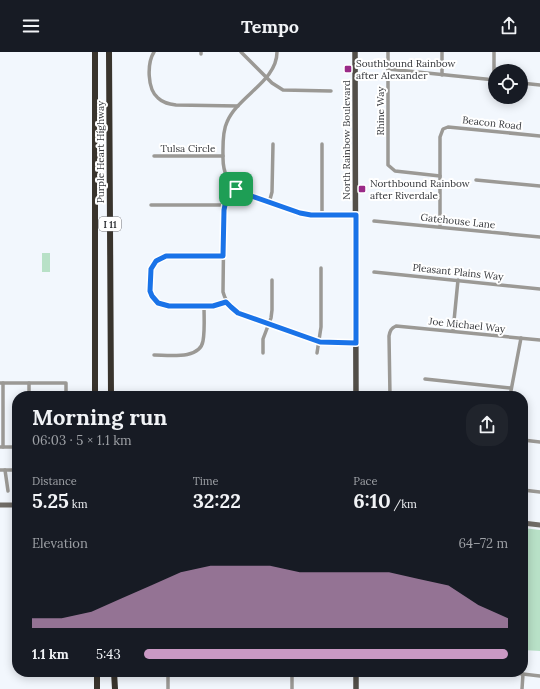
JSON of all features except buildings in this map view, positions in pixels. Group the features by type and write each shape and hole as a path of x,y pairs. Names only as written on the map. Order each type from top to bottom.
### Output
{"highway":[{"name":"Purple Heart Highway","path":"95,52 95,391"},
{"name":"Purple Heart Highway","path":"109,52 111,391"},
{"path":"97,677 97,689"},
{"path":"113,677 114,689"}],"main road":[{"name":"North Rainbow Boulevard","path":"355,52 356,391"},
{"path":"356,677 356,689"}],"street":[{"path":"154,52 150,64 150,80 151,87 156,97 168,104 176,106 238,106"},
{"path":"241,52 276,87 283,90 331,91"},
{"path":"277,52 275,66 231,113 226,124 223,168 227,178 240,192 300,213 322,215 356,215"},
{"name":"Rhine Way","path":"388,52 388,165 395,171 440,176"},
{"path":"442,52 442,75"},
{"path":"494,52 494,64"},
{"path":"388,69 488,79"},
{"path":"528,84 540,85"},
{"name":"Beacon Road","path":"440,176 440,137 443,129 448,127 540,136"},
{"path":"269,203 272,192 273,144"},
{"path":"322,144 322,215"},
{"name":"Tulsa Circle","path":"154,156 223,156"},
{"path":"440,176 440,227"},
{"path":"476,180 540,186"},
{"path":"236,189 225,205 224,210 223,256 224,292 226,302 238,313 320,342 356,343"},
{"path":"151,205 225,205"},
{"name":"Gatehouse Lane","path":"374,221 540,237"},
{"path":"223,256 166,256 156,261 151,269 150,291 155,300 163,305 213,306 226,302"},
{"path":"317,352 320,342 319,337 321,327 321,268"},
{"name":"Pleasant Plains Way","path":"374,272 540,289"},
{"path":"263,353 263,339 269,324 272,310 272,280"},
{"path":"453,331 458,280"},
{"path":"154,355 191,354 200,349 203,341 204,306"},
{"name":"Joe Michael Way","path":"390,391 389,336 392,328 396,326 540,340"},
{"path":"511,391 521,338"},
{"path":"425,379 511,388"},
{"path":"2,447 2,383 66,383 66,391"},
{"path":"29,383 29,391"},
{"path":"528,441 540,442"},
{"path":"0,470 12,470"},
{"path":"5,470 8,490"},
{"path":"528,491 540,492"},
{"path":"0,505 12,505"},
{"path":"528,524 540,525"},
{"path":"528,675 540,676"},
{"path":"168,677 168,689"},
{"path":"292,677 292,689"},
{"path":"522,689 523,677"}],"green space":[{"path":"42,253 50,253 50,272 42,272"},
{"path":"528,529 540,530 540,651 528,650"}],"place":[{"name":"Southbound Rainbow after Alexander","path":"348,69"},
{"name":"Northbound Rainbow after Riverdale","path":"362,189"}],"route":[{"path":"236,189 240,192 300,213 311,215 356,215 356,343 320,342 238,313 226,302 213,306 169,306 158,303 155,300 150,291 151,269 156,261 166,256 223,256 224,210 225,205 236,189"}]}
